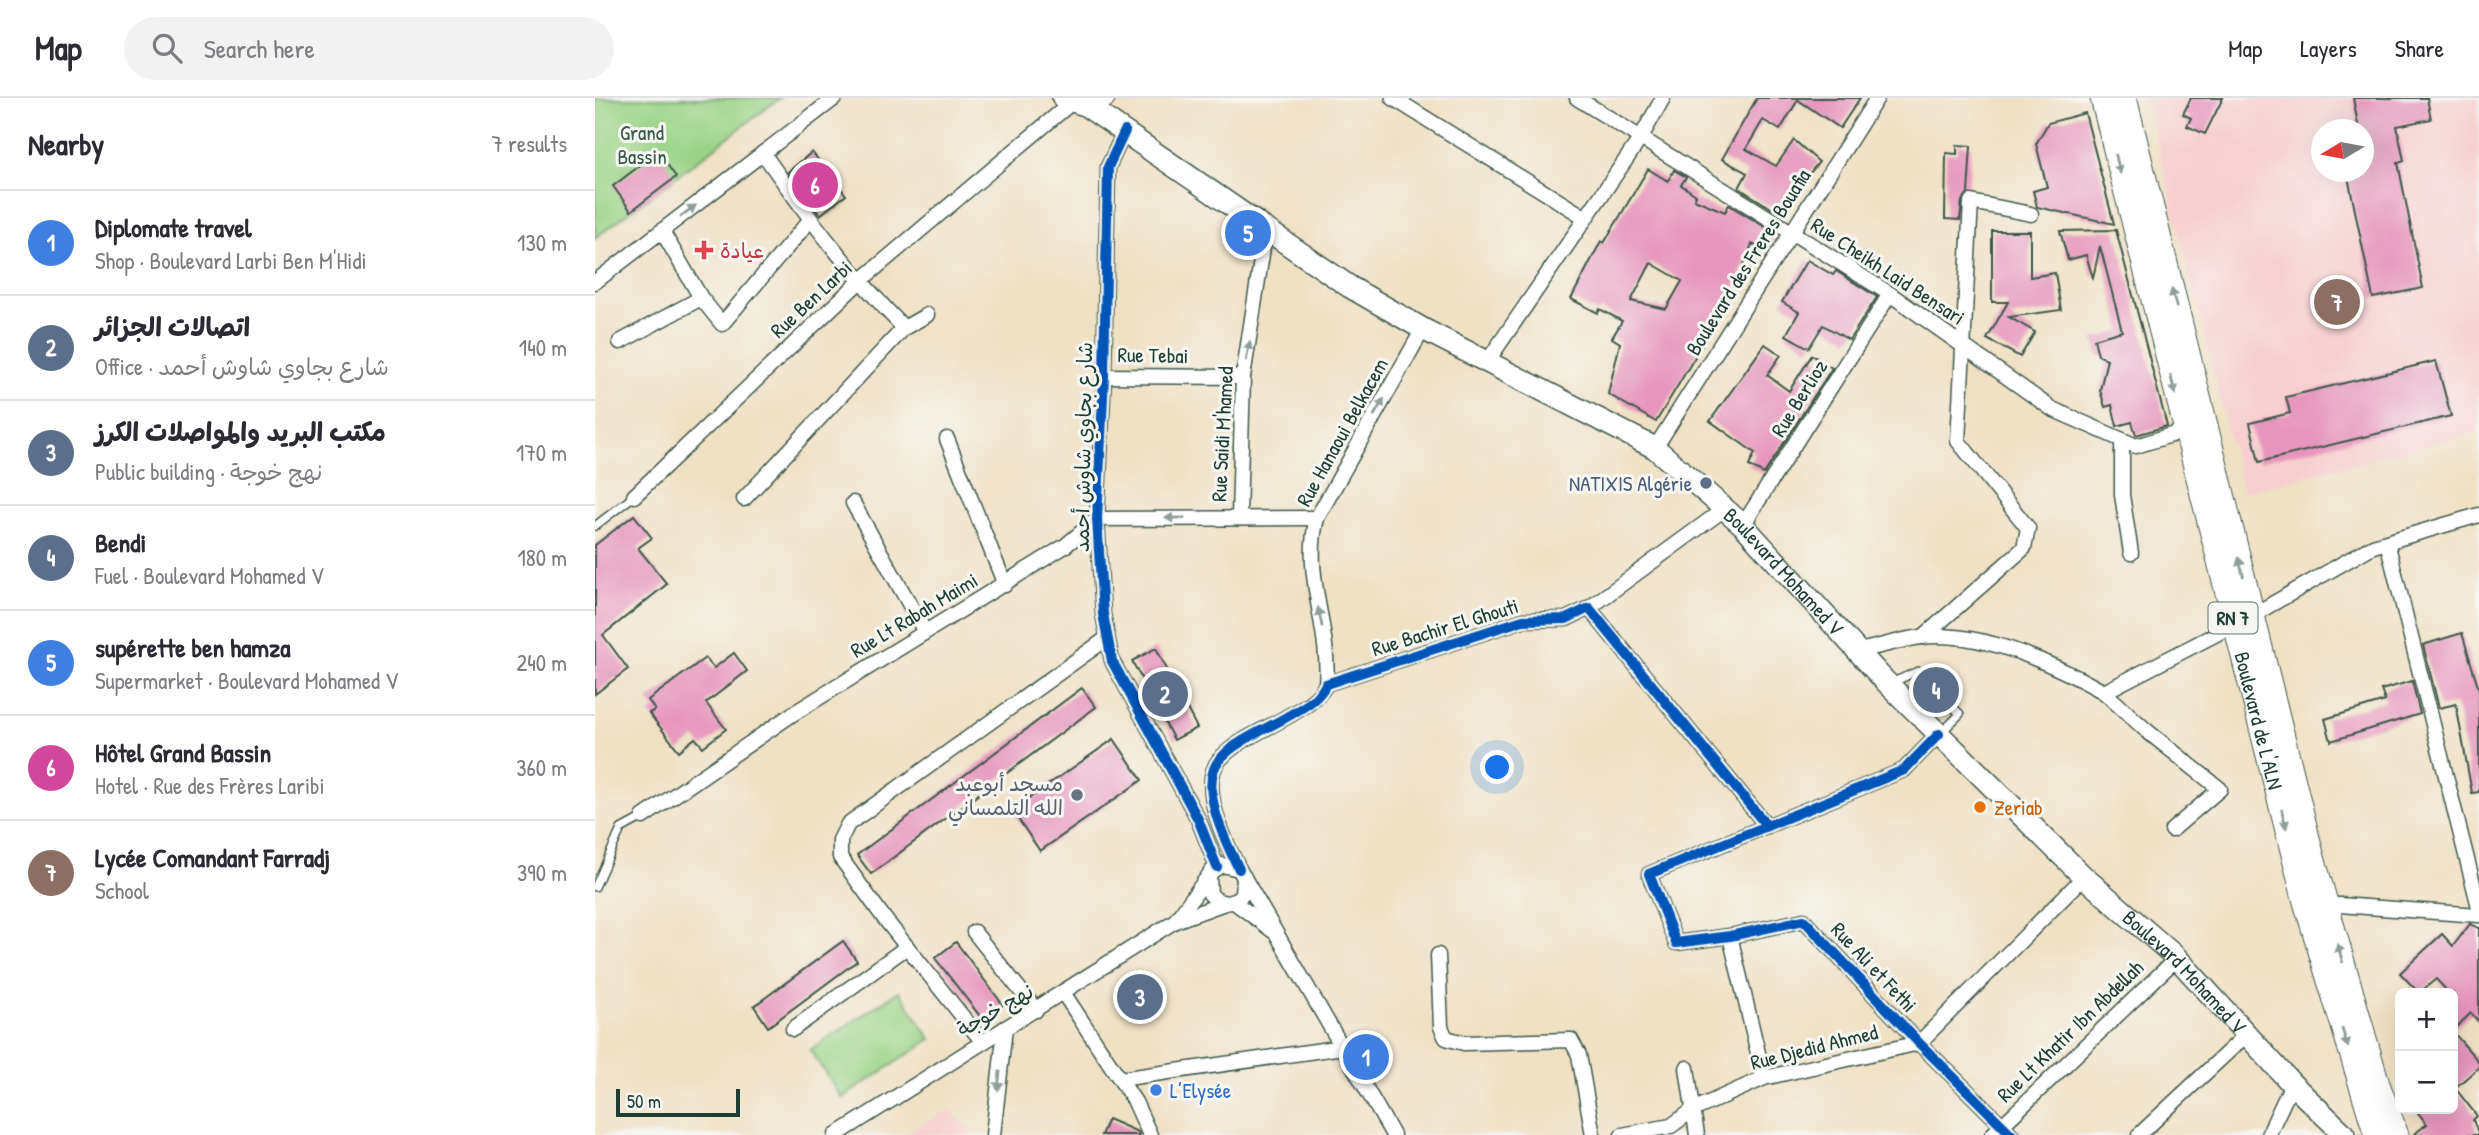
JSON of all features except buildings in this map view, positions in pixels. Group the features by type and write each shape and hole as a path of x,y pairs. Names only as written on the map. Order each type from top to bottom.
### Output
{"main road":[{"path":"1110,98 1125,131"},
{"name":"Boulevard de L'ALN","path":"2102,98 2184,431 2244,620 2378,1084 2397,1135"},
{"name":"Boulevard de L'ALN","path":"2125,98 2305,902 2376,1135"},
{"name":"Boulevard Mohamed V","path":"1074,102 1125,131 1350,287 1423,329 1655,447 1743,525 1888,684 2084,877 2177,958 2292,1084 2345,1135"}],"street":[{"path":"595,282 835,98"},
{"path":"1393,98 1586,218"},
{"name":"Rue Cheikh Laid Bensari","path":"1577,98 1890,294 2052,409 2136,446 2184,431"},
{"path":"1487,362 1640,139 1663,98"},
{"name":"Boulevard des Freres Bouafia","path":"1655,447 1877,98"},
{"name":"Rue Ben Larbi","path":"634,496 859,282 1074,102"},
{"name":"شارع بجاوي شاوش أحمد","path":"1125,131 1108,167 1104,376 1097,520 1106,639 1112,661 1198,819 1213,872"},
{"path":"763,153 810,220 859,282 904,328"},
{"path":"1923,637 2024,548 2028,528 1958,441 1971,202 2031,214"},
{"path":"662,231 701,298 722,324 810,220"},
{"name":"Rue Saidi M'hamed","path":"1239,516 1243,377 1266,228"},
{"name":"Rue Berlioz","path":"1743,525 1890,294"},
{"path":"620,342 701,298"},
{"path":"744,499 904,328 927,315"},
{"name":"Rue Hanaoui Belkacem","path":"1326,684 1324,636 1311,572 1312,536 1317,517 1423,329"},
{"name":"Rue Tebai","path":"1104,376 1243,377"},
{"path":"947,439 1005,585"},
{"path":"2122,440 2122,495 2131,553"},
{"path":"852,503 925,632"},
{"name":"Rue Bachir El Ghouti","path":"1241,873 1224,838 1213,797 1212,774 1223,755 1310,703 1326,684 1523,620 1566,619 1589,608 1723,510"},
{"path":"2104,692 2148,667 2244,620 2374,546 2479,515"},
{"path":"1097,520 1317,517"},
{"name":"Rue Lt Rabah Maimi","path":"643,817 791,715 1005,585 1065,546 1097,520"},
{"path":"2387,542 2479,907"},
{"path":"1589,608 1767,826 1904,770 1940,734"},
{"path":"1858,652 1923,637 1985,642 2034,657 2104,692 2147,731 2220,789 2172,830"},
{"path":"982,1041 840,857 840,841 848,824 1106,639"},
{"name":"Rue Ali et Fethi","path":"1767,826 1649,874 1676,943 1730,936 1804,920 1919,1043"},
{"path":"1279,936 1229,903 1210,894 1213,872 1228,865 1241,873 1279,936 1393,1135"},
{"name":"نهج خوجة","path":"1175,921 1213,872"},
{"path":"1229,903 1245,889 1241,873"},
{"path":"2002,1132 1919,1043 2084,877"},
{"name":"نهج خوجة","path":"836,1135 982,1041 1064,994 1175,921 1229,903"},
{"path":"2325,904 2479,915"},
{"path":"974,932 1036,1010"},
{"path":"1730,936 1765,1079"},
{"path":"793,1029 907,947"},
{"path":"1438,955 1441,1027 1446,1038 1464,1043 1571,1040 1579,1055 1593,1135"},
{"name":"Rue Lt Khatir Ibn Abdellah","path":"2002,1132 2177,958"},
{"path":"1064,994 1120,1079 1150,1135"},
{"path":"993,1135 1005,1028"},
{"path":"2139,1135 2246,1035"},
{"name":"Rue Djedid Ahmed","path":"1622,1135 1671,1126 1693,1110 1765,1079 1919,1043"},
{"path":"1120,1079 1343,1047"},
{"path":"1687,1068 1697,1135"},
{"path":"2268,1135 2292,1084"}],"lane":[{"name":"Rue Ben Larbi","path":"595,526 634,496"},
{"path":"1888,684 1918,671 1960,714 1940,734"},
{"name":"Rue Lt Rabah Maimi","path":"595,887 621,829 643,817"}],"shaded area":[{"path":"2146,98 2479,98 2479,432 2243,492"},
{"path":"950,1109 973,1135 904,1135"}],"green space":[{"name":"Grand Bassin","path":"595,98 780,98 595,238"},
{"path":"899,991 931,1039 842,1098 810,1050"}],"cycle path":[{"path":"1125,131 1108,167 1104,376 1097,519 1103,614 1112,661 1198,819 1217,867"},
{"path":"1239,869 1221,829 1212,797 1211,782 1214,769 1221,758 1244,740 1306,706 1326,684 1523,620 1566,619 1589,608 1767,826"},
{"path":"1939,734 1904,770 1649,874 1676,943 1730,936 1804,920 1919,1043 2012,1135"}],"place":[{"name":"Hôtel Grand Bassin","path":"815,185"},
{"name":"supérette ben hamza","path":"1248,233"},
{"name":"عيادة","path":"704,250"},
{"name":"Lycée Comandant Farradj","path":"2337,302"},
{"name":"NATIXIS Algérie","path":"1706,483"},
{"name":"Bendi","path":"1936,690"},
{"name":"اتصالات الجزائر","path":"1165,694"},
{"name":"مسجد أبوعبد الله التلمساني","path":"1077,795"},
{"name":"Zeriab","path":"1980,807"},
{"name":"مكتب البريد والمواصلات الكرز","path":"1140,997"},
{"name":"Diplomate travel","path":"1366,1057"},
{"name":"L’Elysée","path":"1156,1090"}]}
